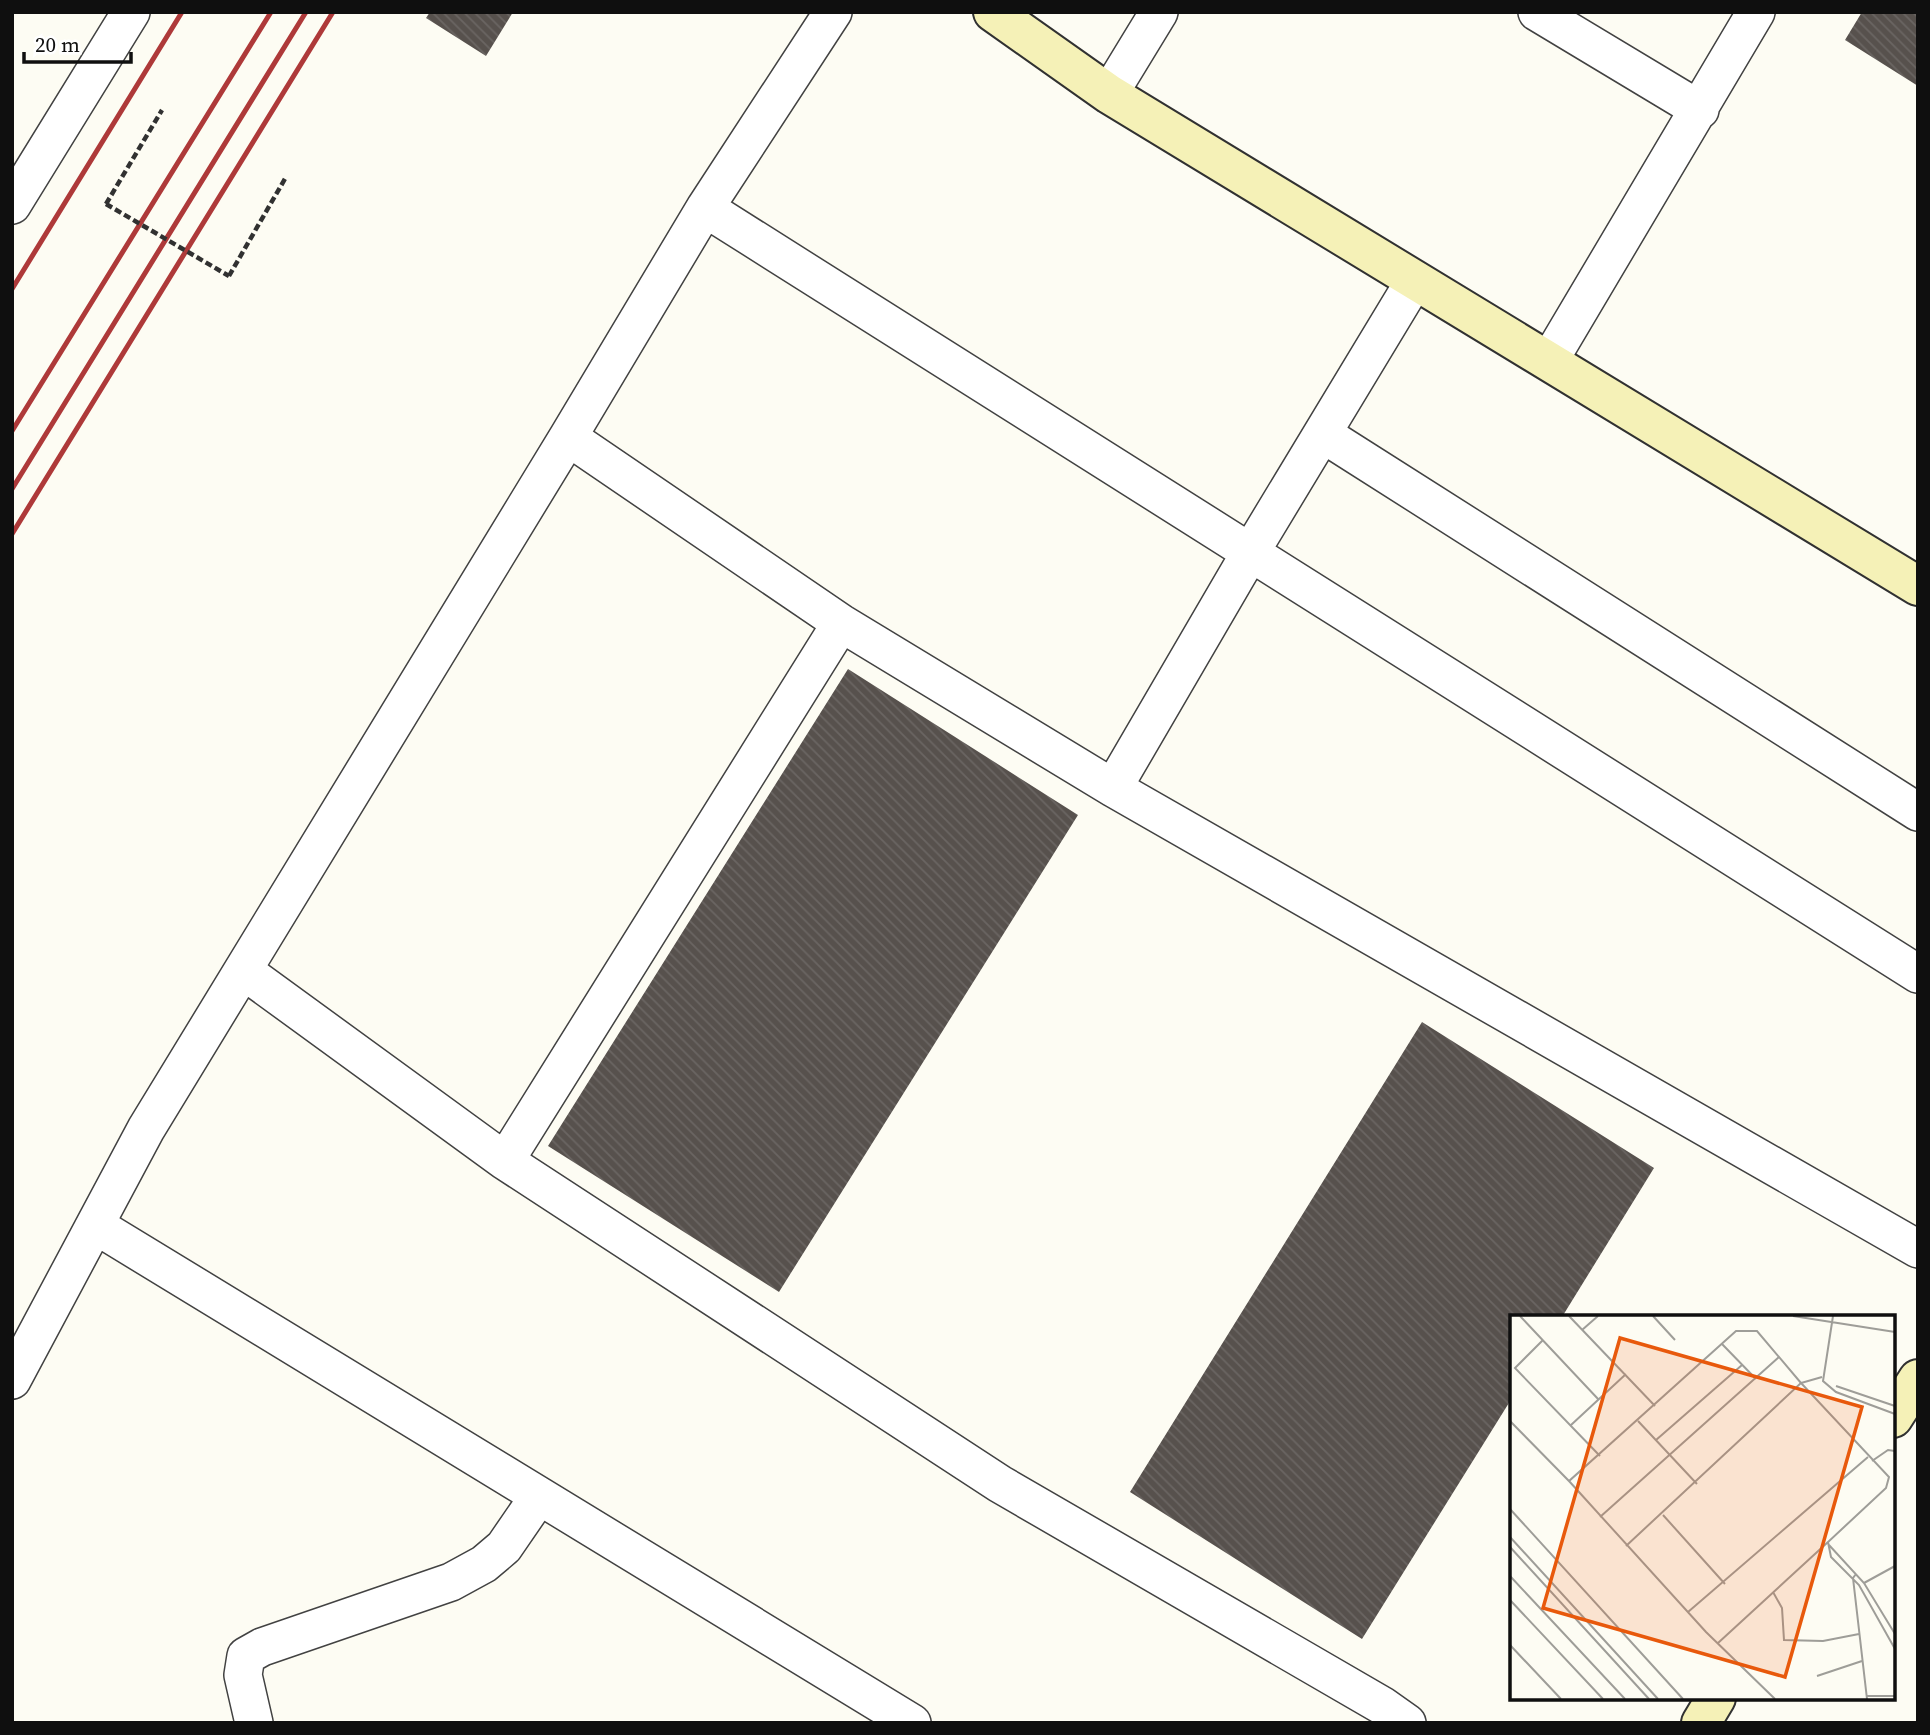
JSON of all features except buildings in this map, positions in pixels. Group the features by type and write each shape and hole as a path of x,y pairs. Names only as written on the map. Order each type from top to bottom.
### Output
{"street":[{"path":"12,205 131,12"},
{"path":"12,1380 146,1129 705,208 833,12"},
{"path":"993,12 1109,94 1918,586"},
{"path":"1109,94 1159,12"},
{"path":"1537,12 1700,110"},
{"path":"1549,362 1756,12"},
{"path":"705,208 1918,974"},
{"path":"1113,788 1415,280"},
{"path":"1323,434 1918,812"},
{"path":"568,437 841,623 1113,788 1918,1249"},
{"path":"505,1161 841,623"},
{"path":"244,971 505,1161 1000,1484 1383,1706 1407,1723"},
{"path":"95,1225 912,1723"},
{"path":"1895,1415 1918,1380"},
{"path":"254,1723 243,1675 246,1656 262,1647 451,1582 484,1564 504,1547 539,1496"},
{"path":"1701,1723 1715,1700"}],"path":[{"path":"162,110 106,204 229,276 286,177"}],"railway":[{"path":"12,289 182,12"},
{"path":"12,431 271,12"},
{"path":"12,489 306,12"},
{"path":"12,534 333,12"}]}
